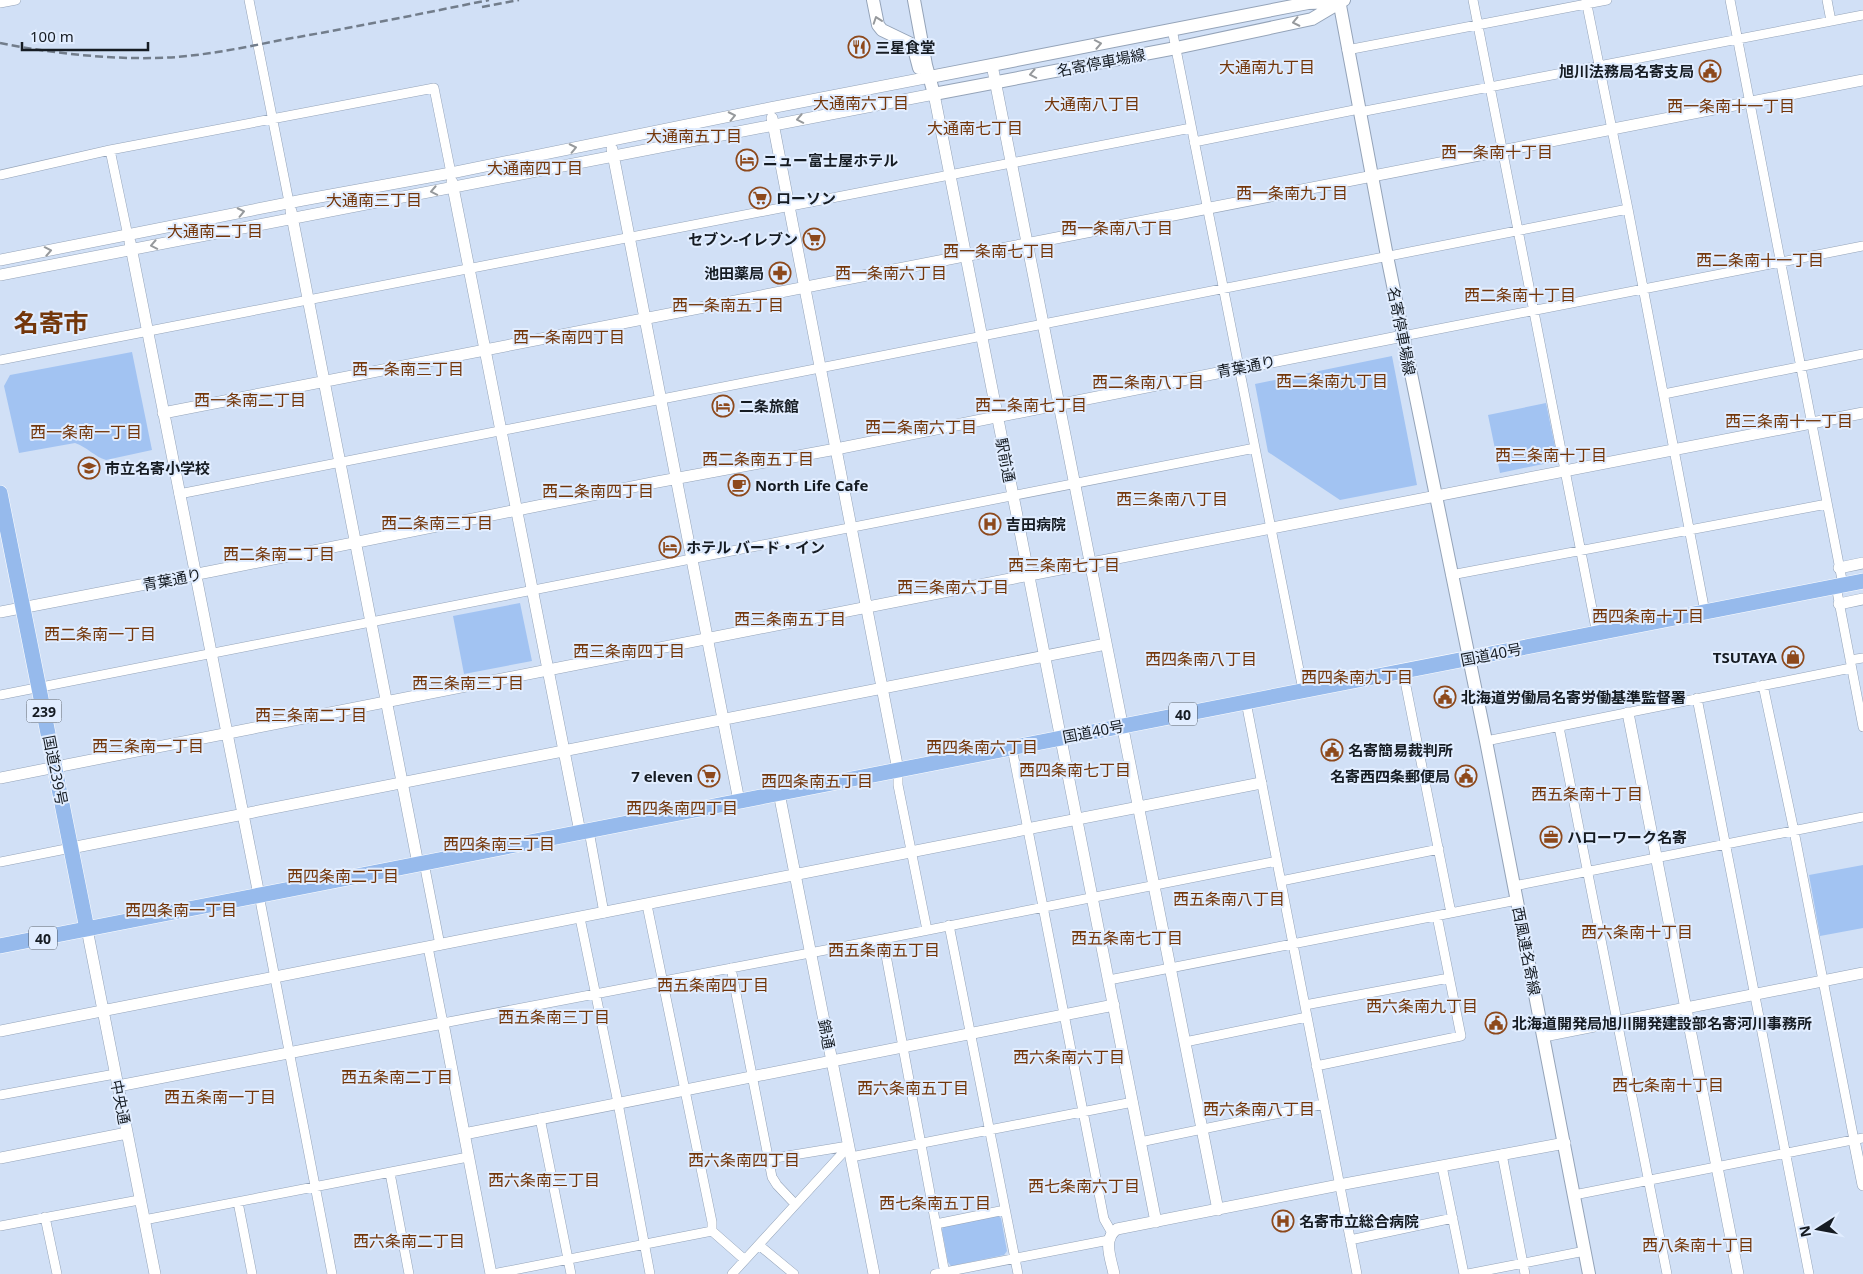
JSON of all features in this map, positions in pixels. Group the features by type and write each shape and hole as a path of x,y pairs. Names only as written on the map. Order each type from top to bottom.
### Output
{"highway":[{"name":"国道239号","path":"0,493 3,527 23,607 87,930"},
{"name":"国道40号","path":"0,946 1863,581"}],"main road":[{"path":"873,0 878,25 882,30 909,44 914,50 918,67 930,77"},
{"path":"914,0 926,65 934,94"},
{"name":"名寄停車場線","path":"930,77 1308,2 1341,1"},
{"name":"名寄停車場線","path":"934,94 1176,48 1312,19 1341,1"},
{"name":"名寄停車場線","path":"1341,1 1347,50 1387,256 1469,658"},
{"name":"西風連名寄線","path":"1469,658 1589,1274"}],"street":[{"path":"0,3 16,0"},
{"path":"249,0 402,783 421,864 434,946 443,1023 492,1274 712,1231"},
{"path":"1473,0 1597,634"},
{"path":"1347,50 1586,2 1607,0"},
{"path":"1730,0 1840,568 1839,604 1863,727"},
{"path":"1827,0 1831,21"},
{"path":"1586,2 1644,289 1688,531 1705,612"},
{"path":"1194,142 1863,15"},
{"path":"1172,30 1303,690"},
{"path":"992,65 1218,1210"},
{"path":"0,260 128,236 289,202 451,173 930,77"},
{"path":"163,413 1863,80"},
{"path":"0,175 110,150 434,88 531,591 564,751 604,912"},
{"path":"0,275 934,94"},
{"name":"駅前通","path":"934,94 1156,1222"},
{"path":"770,108 852,528 898,770 898,785 927,930"},
{"path":"0,360 1191,128"},
{"path":"610,140 739,801"},
{"path":"110,150 259,895 332,1274"},
{"path":"179,494 1628,209"},
{"path":"1403,336 1863,246"},
{"name":"青葉通り","path":"0,612 1403,336"},
{"path":"1664,394 1863,354"},
{"path":"0,778 1863,413"},
{"path":"0,695 1255,448"},
{"path":"1451,575 1827,504"},
{"path":"1840,568 1863,563"},
{"path":"1839,604 1863,599"},
{"path":"0,862 1106,644"},
{"path":"1486,741 1763,685 1850,664 1863,658"},
{"path":"1403,671 1451,913"},
{"path":"1763,685 1823,981 1858,1139 1863,1185"},
{"path":"1697,698 1809,1274"},
{"path":"1246,702 1356,1274"},
{"path":"1628,713 1738,1274"},
{"path":"1559,727 1666,1274"},
{"path":"1012,748 1104,1219 1110,1236 1114,1274"},
{"path":"0,1031 1261,784"},
{"name":"錦通","path":"779,793 874,1274"},
{"path":"1514,886 1863,817"},
{"path":"1281,881 1439,849"},
{"path":"118,1086 1277,861"},
{"path":"1109,980 1517,900"},
{"path":"647,904 686,1089 712,1222 712,1231 745,1260"},
{"path":"1316,1066 1461,1036 1437,916"},
{"path":"580,918 618,1103 650,1274"},
{"path":"949,925 1018,1274"},
{"name":"中央通","path":"87,930 155,1274"},
{"path":"883,938 945,1273"},
{"path":"731,968 772,1177 795,1204"},
{"path":"1544,1036 1863,973"},
{"path":"1305,1005 1449,978"},
{"path":"464,1134 1114,1006"},
{"path":"1185,1042 1307,1017"},
{"path":"0,1095 115,1074"},
{"path":"768,1159 922,1144 1133,1102"},
{"path":"1140,1142 1324,1104"},
{"path":"540,1118 571,1274"},
{"path":"0,1158 127,1133"},
{"path":"1574,1194 1718,1168 1858,1139"},
{"path":"934,1274 1110,1236 1117,1229 1564,1143"},
{"path":"732,1274 795,1204 850,1152"},
{"path":"1502,1154 1525,1274"},
{"path":"144,1220 468,1157"},
{"path":"1442,1166 1464,1274"},
{"path":"390,1173 409,1274"},
{"path":"0,1226 140,1200"},
{"path":"238,1202 252,1274"},
{"path":"936,1224 1006,1210"},
{"path":"45,1218 57,1274"},
{"path":"1350,1240 1453,1218"},
{"path":"759,1245 794,1274"},
{"path":"1468,1274 1585,1252"}],"shaded area":[{"path":"132,352 152,450 106,460 75,443 19,453 4,386 10,375"},
{"path":"1392,356 1417,485 1340,500 1268,452 1255,384"},
{"path":"1546,403 1558,461 1500,473 1488,415"},
{"path":"520,603 532,661 464,674 453,616"},
{"path":"1863,865 1863,928 1820,936 1809,875"},
{"path":"997,1215 1001,1218 1007,1251 1004,1255 951,1266 948,1262 942,1230 943,1226"}],"railway":[{"path":"0,43 88,56 177,57 242,48 489,0"},
{"path":"482,7 519,0"}],"place":[{"name":"三星食堂","path":"859,47"},
{"name":"旭川法務局名寄支局","path":"1710,71"},
{"name":"ニュー富士屋ホテル","path":"747,160"},
{"name":"ローソン","path":"760,198"},
{"name":"セブン-イレブン","path":"814,239"},
{"name":"池田薬局","path":"780,273"},
{"name":"二条旅館","path":"723,406"},
{"name":"市立名寄小学校","path":"89,468"},
{"name":"North Life Cafe","path":"739,485"},
{"name":"吉田病院","path":"990,524"},
{"name":"ホテル バード・イン","path":"670,547"},
{"name":"TSUTAYA","path":"1793,657"},
{"name":"北海道労働局名寄労働基準監督署","path":"1445,697"},
{"name":"名寄簡易裁判所","path":"1332,750"},
{"name":"7 eleven","path":"709,776"},
{"name":"名寄西四条郵便局","path":"1466,776"},
{"name":"ハローワーク名寄","path":"1551,837"},
{"name":"北海道開発局旭川開発建設部名寄河川事務所","path":"1496,1023"},
{"name":"名寄市立総合病院","path":"1283,1221"}],"district":[{"name":"大通南九丁目","path":"1267,67"},
{"name":"大通南六丁目","path":"861,103"},
{"name":"大通南八丁目","path":"1092,104"},
{"name":"西一条南十一丁目","path":"1731,106"},
{"name":"大通南七丁目","path":"975,128"},
{"name":"大通南五丁目","path":"694,136"},
{"name":"西一条南十丁目","path":"1497,152"},
{"name":"大通南四丁目","path":"535,168"},
{"name":"西一条南九丁目","path":"1292,193"},
{"name":"大通南三丁目","path":"374,200"},
{"name":"西一条南八丁目","path":"1117,228"},
{"name":"大通南二丁目","path":"215,231"},
{"name":"西一条南七丁目","path":"999,251"},
{"name":"西二条南十一丁目","path":"1760,260"},
{"name":"西一条南六丁目","path":"891,273"},
{"name":"西二条南十丁目","path":"1520,295"},
{"name":"西一条南五丁目","path":"728,305"},
{"name":"名寄市","path":"51,322"},
{"name":"西一条南四丁目","path":"569,337"},
{"name":"西一条南三丁目","path":"408,369"},
{"name":"西二条南九丁目","path":"1332,381"},
{"name":"西二条南八丁目","path":"1148,382"},
{"name":"西一条南二丁目","path":"250,400"},
{"name":"西二条南七丁目","path":"1031,405"},
{"name":"西三条南十一丁目","path":"1789,421"},
{"name":"西二条南六丁目","path":"921,427"},
{"name":"西一条南一丁目","path":"86,432"},
{"name":"西三条南十丁目","path":"1551,455"},
{"name":"西二条南五丁目","path":"758,459"},
{"name":"西二条南四丁目","path":"598,491"},
{"name":"西三条南八丁目","path":"1172,499"},
{"name":"西二条南三丁目","path":"437,523"},
{"name":"西二条南二丁目","path":"279,554"},
{"name":"西三条南七丁目","path":"1064,565"},
{"name":"西三条南六丁目","path":"953,587"},
{"name":"西四条南十丁目","path":"1648,616"},
{"name":"西三条南五丁目","path":"790,619"},
{"name":"西二条南一丁目","path":"100,634"},
{"name":"西三条南四丁目","path":"629,651"},
{"name":"西四条南八丁目","path":"1201,659"},
{"name":"西四条南九丁目","path":"1357,677"},
{"name":"西三条南三丁目","path":"468,683"},
{"name":"西三条南二丁目","path":"311,715"},
{"name":"西三条南一丁目","path":"148,746"},
{"name":"西四条南六丁目","path":"982,747"},
{"name":"西四条南七丁目","path":"1075,770"},
{"name":"西四条南五丁目","path":"817,781"},
{"name":"西五条南十丁目","path":"1587,794"},
{"name":"西四条南四丁目","path":"682,808"},
{"name":"西四条南三丁目","path":"499,844"},
{"name":"西四条南二丁目","path":"343,876"},
{"name":"西五条南八丁目","path":"1229,899"},
{"name":"西四条南一丁目","path":"181,910"},
{"name":"西六条南十丁目","path":"1637,932"},
{"name":"西五条南七丁目","path":"1127,938"},
{"name":"西五条南五丁目","path":"884,950"},
{"name":"西五条南四丁目","path":"713,985"},
{"name":"西六条南九丁目","path":"1422,1006"},
{"name":"西五条南三丁目","path":"554,1017"},
{"name":"西六条南六丁目","path":"1069,1057"},
{"name":"西五条南二丁目","path":"397,1077"},
{"name":"西七条南十丁目","path":"1668,1085"},
{"name":"西六条南五丁目","path":"913,1088"},
{"name":"西五条南一丁目","path":"220,1097"},
{"name":"西六条南八丁目","path":"1259,1109"},
{"name":"西六条南四丁目","path":"744,1160"},
{"name":"西六条南三丁目","path":"544,1180"},
{"name":"西七条南六丁目","path":"1084,1186"},
{"name":"西七条南五丁目","path":"935,1203"},
{"name":"西六条南二丁目","path":"409,1241"},
{"name":"西八条南十丁目","path":"1698,1245"}]}
